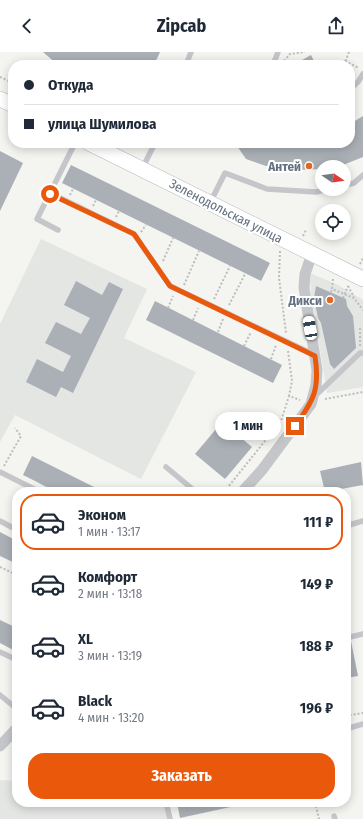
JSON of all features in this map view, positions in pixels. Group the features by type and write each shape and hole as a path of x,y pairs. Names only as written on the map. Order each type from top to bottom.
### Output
{"street":[{"name":"Зеленодольская улица","path":"99,148 312,254 361,272"},
{"path":"247,487 262,470 311,404 316,384 315,356 304,288 305,274 312,254"},
{"path":"0,746 12,733"}],"lane":[{"path":"355,85 363,74"},
{"path":"58,230 37,219 73,148"},
{"path":"142,169 152,148"},
{"path":"210,203 225,173 267,190 315,192"},
{"path":"351,184 354,183 363,175"},
{"path":"50,194 134,234 170,286 315,356"},
{"path":"311,404 317,393 362,353"},
{"path":"166,467 190,487"},
{"path":"0,472 30,487"},
{"path":"0,521 12,527"},
{"path":"351,525 363,521"},
{"path":"351,637 363,634"},
{"path":"0,652 12,658"},
{"path":"0,695 12,705"},
{"path":"351,728 363,724"},
{"path":"167,807 170,819"}],"path":[{"path":"285,60 290,54 305,52"},
{"path":"159,270 173,238"},
{"path":"228,487 281,421 289,396 292,381 279,278 280,250"},
{"path":"168,308 199,251"},
{"path":"361,272 363,258"},
{"path":"211,306 230,266"},
{"path":"218,332 225,313 245,274"},
{"path":"331,292 334,277 339,280"},
{"path":"344,283 349,286 354,298 363,310"},
{"path":"343,298 349,286"},
{"path":"332,288 354,298"},
{"path":"193,320 201,301"},
{"path":"244,346 254,326"},
{"path":"362,353 360,329 363,328"},
{"path":"271,359 279,338"},
{"path":"317,393 323,399 363,392"},
{"path":"289,396 311,404"},
{"path":"0,472 21,436 15,428"},
{"path":"0,567 12,573"},
{"path":"351,716 363,713"},
{"path":"316,807 319,819"}],"shaded area":[{"path":"41,239 147,289 124,338 196,372 141,479 15,415 0,442 0,324"},
{"path":"310,273 338,285 363,300 363,387 327,393 311,294"},
{"path":"0,780 12,781 12,807 165,807 168,819 0,819"}],"building":[{"path":"43,52 160,52 156,60 52,60"},
{"path":"311,55 314,60 302,60"},
{"path":"363,116 363,157 351,162 351,160 315,160 315,169 294,170 266,166 246,159 238,148 355,148 355,121"},
{"path":"0,151 23,163 0,211"},
{"path":"71,165 270,263 261,281 62,183"},
{"path":"76,281 102,295 109,282 123,289 73,393 61,387 56,397 26,382 37,359 63,372 71,356 45,343 56,322 81,334 90,318 64,305"},
{"path":"316,286 346,299 347,306 353,316 356,348 334,369 330,364 321,323 318,318 314,298"},
{"path":"155,301 282,365 273,383 146,320"},
{"path":"222,422 252,447 225,479 195,454"},
{"path":"32,456 94,487 46,487 23,475"},
{"path":"361,462 363,485 351,487 324,487 320,471"},
{"path":"0,532 12,538 12,562 0,556"},
{"path":"0,620 12,626 12,649 0,643"},
{"path":"351,641 358,676 351,677"},
{"path":"178,807 230,807 180,818"}],"place":[{"name":"Антей","path":"309,166"},
{"name":"Дикси","path":"330,300"}],"route":[{"path":"50,194 134,234 170,286 315,356 317,370 316,384 311,404 295,426"}]}
